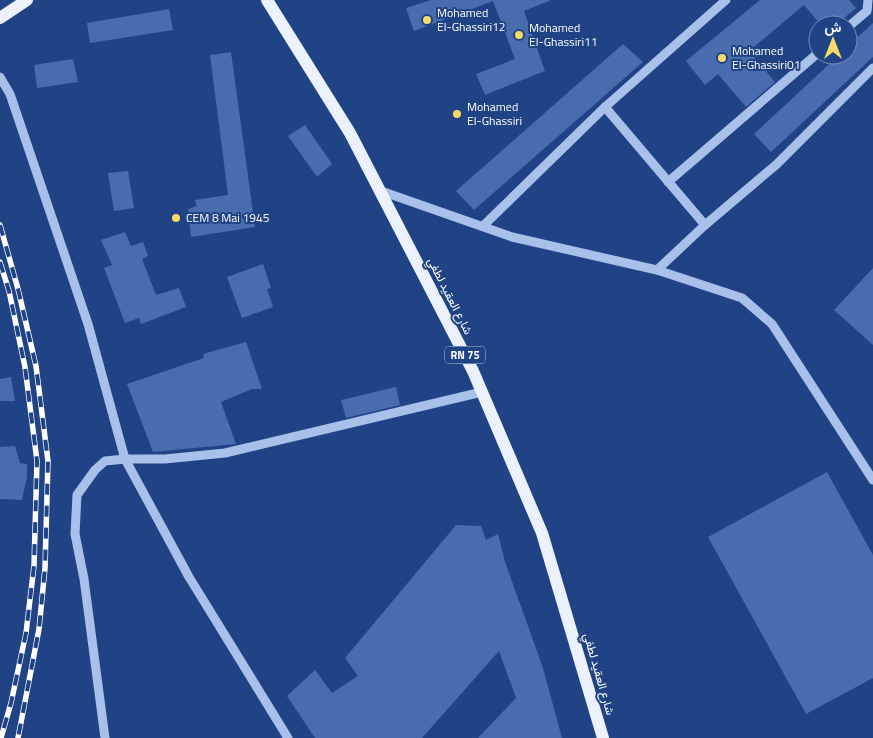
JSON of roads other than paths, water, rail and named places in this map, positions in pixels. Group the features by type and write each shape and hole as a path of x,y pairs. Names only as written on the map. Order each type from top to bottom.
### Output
{"main road":[{"path":"0,18 27,0"},
{"name":"شارع العقيد لطفي","path":"267,0 350,134 381,191 482,392 542,533 603,738"}],"street":[{"path":"483,226 605,107 726,0"},
{"path":"858,19 867,11 868,0"},
{"path":"668,182 808,62"},
{"path":"657,270 705,225 777,164 873,68"},
{"path":"0,77 10,94 88,324 125,459 189,577 288,738"},
{"path":"605,107 705,225"},
{"path":"381,191 512,237 657,270 742,298 772,324 873,480"},
{"path":"105,738 84,579 75,534 77,496 95,470 105,461 165,459 225,453 482,392"}],"railway":[{"path":"0,225 18,289 36,366 48,461 45,568 39,629 18,738"},
{"path":"0,262 9,291 25,367 37,461 34,566 26,633 11,703 1,738"}],"place":[{"name":"Mohamed El-Ghassiri12","path":"427,20"},
{"name":"Mohamed El-Ghassiri11","path":"519,35"},
{"name":"Mohamed El-Ghassiri01","path":"722,58"},
{"name":"Mohamed El-Ghassiri","path":"457,114"},
{"name":"CEM 8 Mai 1945","path":"176,218"}]}
